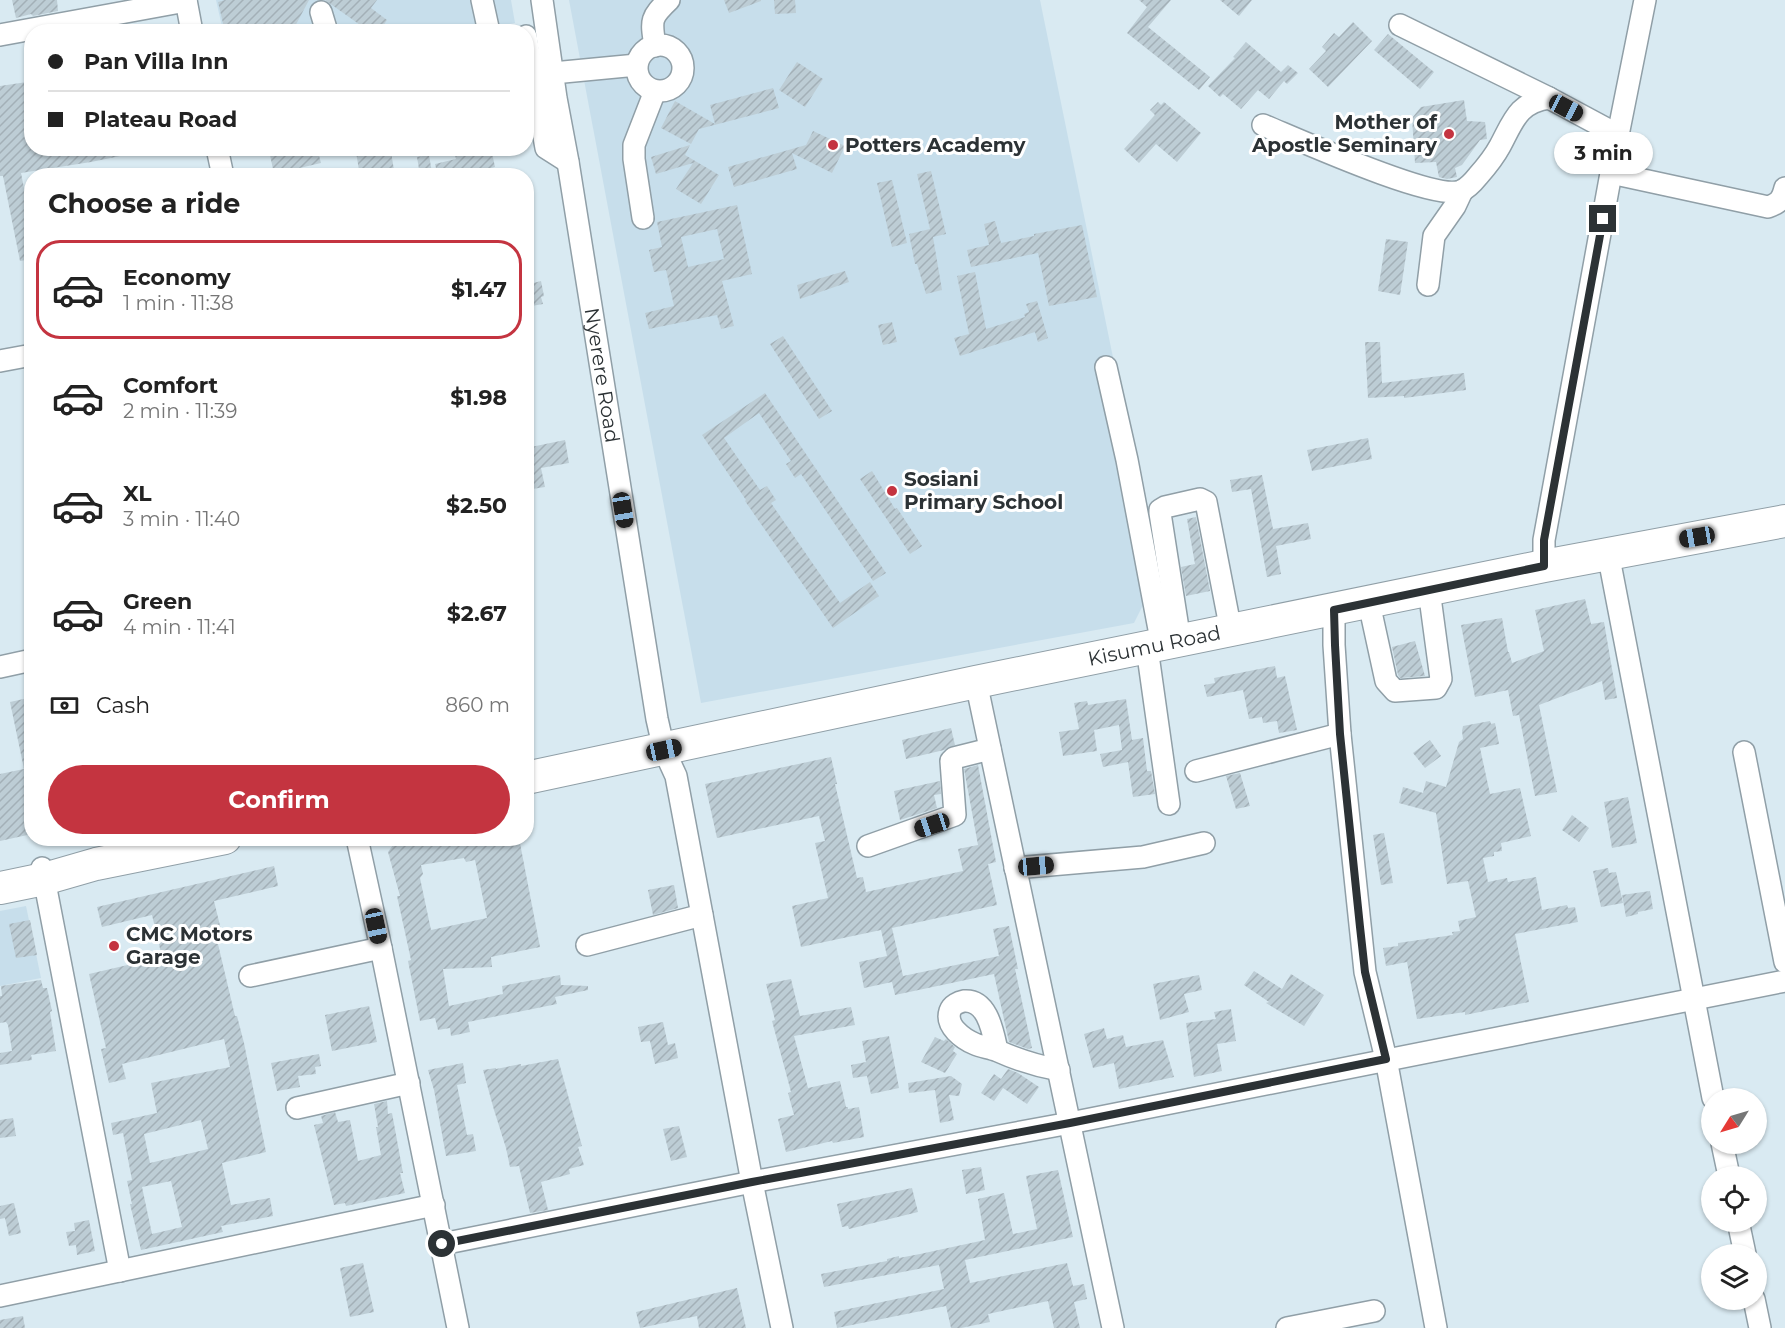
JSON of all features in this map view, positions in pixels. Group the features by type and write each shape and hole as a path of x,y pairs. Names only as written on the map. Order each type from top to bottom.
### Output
{"highway":[{"name":"Kisumu Road","path":"534,776 976,682 1544,566 1785,521"},
{"path":"0,888 43,874 185,846"},
{"path":"0,876 43,874"}],"street":[{"path":"482,0 487,24"},
{"name":"Nyerere Road","path":"534,30 542,0"},
{"path":"655,46 652,25 655,13 669,0"},
{"path":"1544,566 1544,540 1645,0"},
{"path":"60,24 186,1 190,24"},
{"path":"1400,25 1549,98 1618,135"},
{"path":"0,35 24,31"},
{"name":"Nyerere Road","path":"534,36 553,73 547,100 568,162 657,719 664,750 676,776 752,1182 782,1328"},
{"path":"534,39 547,100"},
{"path":"662,45 675,50 682,61 683,68 679,81 668,90 655,91 643,84 637,72 637,64 643,52 655,46 662,45"},
{"path":"553,73 637,64"},
{"path":"643,218 634,145 655,91"},
{"path":"1428,285 1434,236 1455,206 1462,191 1486,168 1515,117 1537,100 1549,98"},
{"path":"1263,125 1410,184 1448,192 1462,191"},
{"path":"1611,173 1768,207 1777,204 1782,199 1785,188"},
{"path":"0,361 24,356"},
{"path":"1106,367 1127,460 1163,645"},
{"path":"1168,804 1160,513 1160,510 1165,507 1200,499 1206,502 1231,631"},
{"path":"1608,553 1711,1088"},
{"path":"1369,603 1386,681 1391,688 1395,692 1436,688 1441,679 1429,590"},
{"path":"1334,610 1340,734 1365,972 1386,1059 1436,1328"},
{"path":"0,667 24,662"},
{"path":"976,682 1113,1328"},
{"path":"1196,771 1340,734"},
{"path":"868,846 956,815 951,761 954,758 990,749"},
{"path":"1744,752 1785,962"},
{"path":"1016,868 1143,857 1204,843"},
{"path":"359,846 458,1328"},
{"path":"43,874 120,1271"},
{"path":"587,945 702,915"},
{"path":"250,976 381,948"},
{"path":"442,1244 752,1182 1070,1123 1785,981"},
{"path":"997,1050 1016,1059 1059,1070"},
{"path":"297,1108 409,1083"},
{"path":"0,1296 434,1205"},
{"path":"1756,1310 1760,1328"},
{"path":"1287,1328 1374,1311"}],"shaded area":[{"path":"216,0 511,0 515,23 509,24 221,24"},
{"path":"569,0 1040,0 1117,377 1144,603 1134,623 701,703"},
{"path":"26,906 41,978 0,986 0,911"}],"building":[{"path":"12,0 57,0 58,11 16,18"},
{"path":"225,0 309,0 296,24 223,24 218,2"},
{"path":"325,0 377,0 371,8 387,20 384,24 359,24"},
{"path":"724,0 761,0 761,1 729,13"},
{"path":"774,0 795,0 796,13 775,14"},
{"path":"1139,0 1171,0 1148,27 1210,77 1199,90 1127,33 1147,7"},
{"path":"1220,0 1252,0 1239,16"},
{"path":"1353,22 1372,41 1328,87 1309,69 1326,51 1322,47 1334,33 1339,37"},
{"path":"1388,34 1434,72 1420,89 1374,50"},
{"path":"1246,42 1281,72 1288,65 1298,73 1287,84 1284,81 1269,99 1258,90 1241,109 1223,94 1220,97 1208,86 1235,58 1233,57"},
{"path":"797,62 823,79 805,107 779,90"},
{"path":"24,82 24,156 120,156 53,168 24,168 24,173 21,173 24,188 24,260 20,261 3,176 0,176 0,86"},
{"path":"773,88 779,108 699,129 691,144 661,128 675,101 715,124 710,105"},
{"path":"1464,100 1467,121 1485,122 1487,139 1480,140 1462,165 1455,168 1457,177 1447,179 1439,177 1436,162 1415,163 1412,118 1421,107"},
{"path":"1158,102 1161,105 1164,102 1201,133 1177,162 1156,144 1139,163 1124,149 1155,115 1150,110"},
{"path":"813,131 845,146 832,173 792,153 797,169 734,187 728,167 806,145"},
{"path":"690,145 685,155 719,175 701,204 676,189 693,163 656,174 651,157"},
{"path":"270,156 319,156 321,163 300,168 273,168"},
{"path":"357,156 392,156 394,168 359,168"},
{"path":"429,156 431,168 419,168 417,157"},
{"path":"455,156 493,156 495,167 436,168 435,164 456,159"},
{"path":"931,171 946,234 933,237 942,290 926,294 917,264 915,264 909,234 930,229 917,174"},
{"path":"892,180 907,243 892,247 877,183"},
{"path":"737,205 752,274 722,281 734,326 721,329 717,315 649,329 645,313 674,306 666,270 654,272 649,250 662,247 657,222","holes":["717,229 724,259 688,267 681,237"]},
{"path":"995,221 1001,243 1082,225 1097,297 1049,306 1038,253 971,267 967,250 989,245 984,224"},
{"path":"1386,239 1408,242 1400,295 1378,291"},
{"path":"845,271 849,282 800,299 797,285"},
{"path":"975,272 986,329 1025,317 1024,314 1029,312 1026,304 1037,301 1048,338 1038,342 1035,332 960,356 954,338 969,334 957,276"},
{"path":"541,281 543,304 534,306 534,283"},
{"path":"892,322 897,342 883,345 878,325"},
{"path":"783,336 832,411 819,419 770,344"},
{"path":"1365,342 1380,342 1382,383 1464,373 1466,390 1404,398 1404,396 1368,398"},
{"path":"765,393 886,573 873,581 801,474 795,478 786,464 791,461 759,413 724,438 760,490 767,486 776,500 771,503 840,603 870,582 879,596 833,628 702,435"},
{"path":"1368,438 1372,459 1312,471 1307,450"},
{"path":"565,440 569,463 541,468 545,487 534,489 534,446"},
{"path":"872,471 895,509 897,508 922,546 910,554 860,479"},
{"path":"1262,475 1273,529 1308,523 1311,539 1276,546 1281,574 1267,577 1251,489 1232,492 1230,480"},
{"path":"1196,517 1210,591 1186,596 1181,567 1195,564 1187,519"},
{"path":"1585,599 1591,624 1604,622 1617,698 1605,700 1602,681 1539,705 1557,792 1535,796 1519,715 1513,716 1508,690 1475,697 1461,625 1502,618 1512,663 1544,651 1535,610"},
{"path":"1415,641 1425,676 1400,678 1392,647"},
{"path":"1275,666 1277,678 1285,676 1297,730 1279,733 1277,721 1263,723 1262,717 1249,719 1243,690 1207,697 1204,685 1215,683 1214,678"},
{"path":"24,699 24,769 10,702"},
{"path":"1126,699 1132,740 1143,738 1147,771 1151,771 1155,794 1133,797 1128,762 1103,767 1100,754 1122,750 1119,725 1094,730 1097,751 1063,756 1059,732 1079,729 1074,703 1087,701 1088,705"},
{"path":"1490,721 1491,724 1495,723 1499,744 1480,748 1490,794 1520,788 1531,836 1501,843 1502,851 1494,852 1494,856 1483,858 1488,882 1507,878 1508,882 1536,877 1542,910 1567,905 1568,908 1575,907 1578,922 1515,934 1529,1002 1465,1015 1465,1012 1417,1019 1407,962 1386,966 1383,948 1398,946 1398,943 1453,935 1452,932 1460,931 1458,921 1476,917 1468,881 1447,884 1436,813 1399,803 1403,787 1423,793 1426,781 1446,787 1459,742 1463,739 1463,726"},
{"path":"951,728 955,745 906,759 902,740"},
{"path":"1430,740 1441,756 1425,768 1413,753"},
{"path":"831,757 857,878 863,877 866,892 963,871 958,849 978,845 964,769 978,765 996,862 988,864 997,905 892,928 903,976 999,956 993,929 1009,926 1018,969 1015,969 1032,1048 1028,1049 1009,1042 994,974 895,995 892,982 864,988 859,962 887,956 881,930 801,947 792,906 828,898 815,843 825,841 819,816 717,838 705,784"},
{"path":"24,769 24,836 0,841 0,774"},
{"path":"1240,773 1250,806 1236,809 1226,776"},
{"path":"940,781 941,794 934,795 937,808 900,820 894,791"},
{"path":"1628,797 1637,843 1612,848 1604,802"},
{"path":"1572,815 1589,828 1579,842 1562,830"},
{"path":"1384,833 1393,883 1381,885 1373,835"},
{"path":"392,846 521,846 540,947 491,957 492,967 443,969 449,1006 503,994 502,986 560,975 561,985 588,986 588,990 555,997 557,1004 468,1022 470,1032 451,1036 450,1028 438,1030 435,1018 420,1021 408,961 411,960 397,896 400,896 388,852","holes":["464,858 466,862 475,860 487,918 431,930 420,878 423,874 421,865"]},
{"path":"274,866 278,886 214,901 224,942 218,944 235,1016 237,1016 244,1043 266,1152 222,1163 231,1205 270,1198 273,1216 221,1226 223,1232 141,1250 130,1204 132,1204 127,1181 132,1180 123,1133 113,1135 111,1123 157,1113 151,1083 230,1067 224,1039 122,1064 126,1079 109,1083 101,1049 106,1048 89,974 162,957 152,915 102,927 97,907","holes":["201,1120 208,1149 150,1163 144,1134","171,1181 182,1227 152,1234 142,1187"]},
{"path":"1608,868 1609,873 1616,872 1623,903 1601,907 1593,871"},
{"path":"674,885 678,908 653,915 648,890"},
{"path":"1650,891 1653,909 1626,917 1622,895"},
{"path":"30,920 37,955 16,958 9,924"},
{"path":"1254,971 1282,989 1291,974 1324,995 1304,1026 1266,1003 1269,1002 1244,985"},
{"path":"1199,975 1202,990 1184,994 1189,1012 1160,1020 1153,984"},
{"path":"791,979 800,1016 851,1007 855,1025 794,1036 808,1088 840,1081 846,1107 848,1109 859,1107 864,1137 833,1143 832,1141 786,1152 778,1119 794,1115 788,1093 791,1092 772,1021 775,1020 766,984"},
{"path":"41,980 43,988 47,988 52,1011 50,1012 56,1051 31,1055 32,1060 0,1065 0,1053 12,1051 8,1025 6,1022 0,1023 1,986"},
{"path":"369,1006 377,1042 332,1051 325,1015"},
{"path":"1231,1009 1236,1041 1217,1044 1222,1071 1194,1077 1186,1023 1216,1019 1214,1012"},
{"path":"663,1022 668,1045 675,1043 678,1058 655,1064 650,1041 641,1042 638,1027"},
{"path":"1104,1028 1107,1039 1123,1035 1126,1047 1163,1040 1174,1077 1119,1089 1114,1063 1093,1068 1084,1034"},
{"path":"889,1036 899,1088 871,1094 867,1076 853,1078 851,1065 866,1062 862,1041"},
{"path":"935,1037 944,1041 946,1039 955,1047 953,1051 957,1054 945,1073 921,1062"},
{"path":"319,1054 321,1066 315,1067 316,1074 298,1076 300,1087 277,1091 271,1063"},
{"path":"558,1059 582,1146 578,1147 584,1165 569,1169 570,1174 541,1182 548,1210 530,1213 519,1166 510,1167 483,1070"},
{"path":"463,1063 466,1083 457,1085 467,1135 473,1134 476,1151 446,1156 428,1070"},
{"path":"1008,1069 1039,1087 1027,1104 1003,1088 994,1101 981,1093 994,1074 1001,1079"},
{"path":"951,1076 962,1084 959,1096 949,1095 954,1120 940,1123 935,1090 909,1093 908,1083"},
{"path":"387,1101 388,1114 392,1113 405,1193 346,1206 345,1203 334,1205 314,1125 323,1123 321,1116 335,1112 338,1122 350,1120 358,1161 381,1155 374,1104"},
{"path":"13,1118 16,1136 0,1138 0,1120"},
{"path":"679,1126 687,1157 671,1161 663,1129"},
{"path":"981,1167 985,1190 966,1194 962,1170"},
{"path":"1058,1170 1073,1237 965,1260 970,1283 1067,1263 1073,1286 1084,1284 1087,1299 1074,1302 1080,1328 1054,1328 1048,1301 988,1314 990,1322 961,1328 951,1328 946,1306 837,1328 834,1312 944,1289 939,1265 824,1287 821,1274 985,1240 978,1199 1004,1193 1013,1234 1037,1229 1026,1176"},
{"path":"912,1188 918,1212 849,1229 848,1226 842,1227 837,1204"},
{"path":"14,1203 21,1233 9,1236 5,1218 0,1219 0,1206"},
{"path":"89,1220 95,1251 77,1255 76,1245 69,1246 66,1232 75,1231 74,1223"},
{"path":"363,1263 374,1312 350,1317 340,1268"},
{"path":"737,1288 746,1328 699,1328 697,1316 640,1328 636,1312"},
{"path":"23,1316 25,1328 0,1328 0,1320"}],"place":[{"name":"Mother of Apostle Seminary","path":"1449,134"},
{"name":"Potters Academy","path":"833,145"},
{"name":"Sosiani Primary School","path":"892,491"},
{"name":"CMC Motors Garage","path":"114,946"}],"route":[{"path":"442,1244 752,1182 1070,1123 1386,1059 1365,972 1340,734 1334,610 1544,566 1544,540 1603,219"}]}
